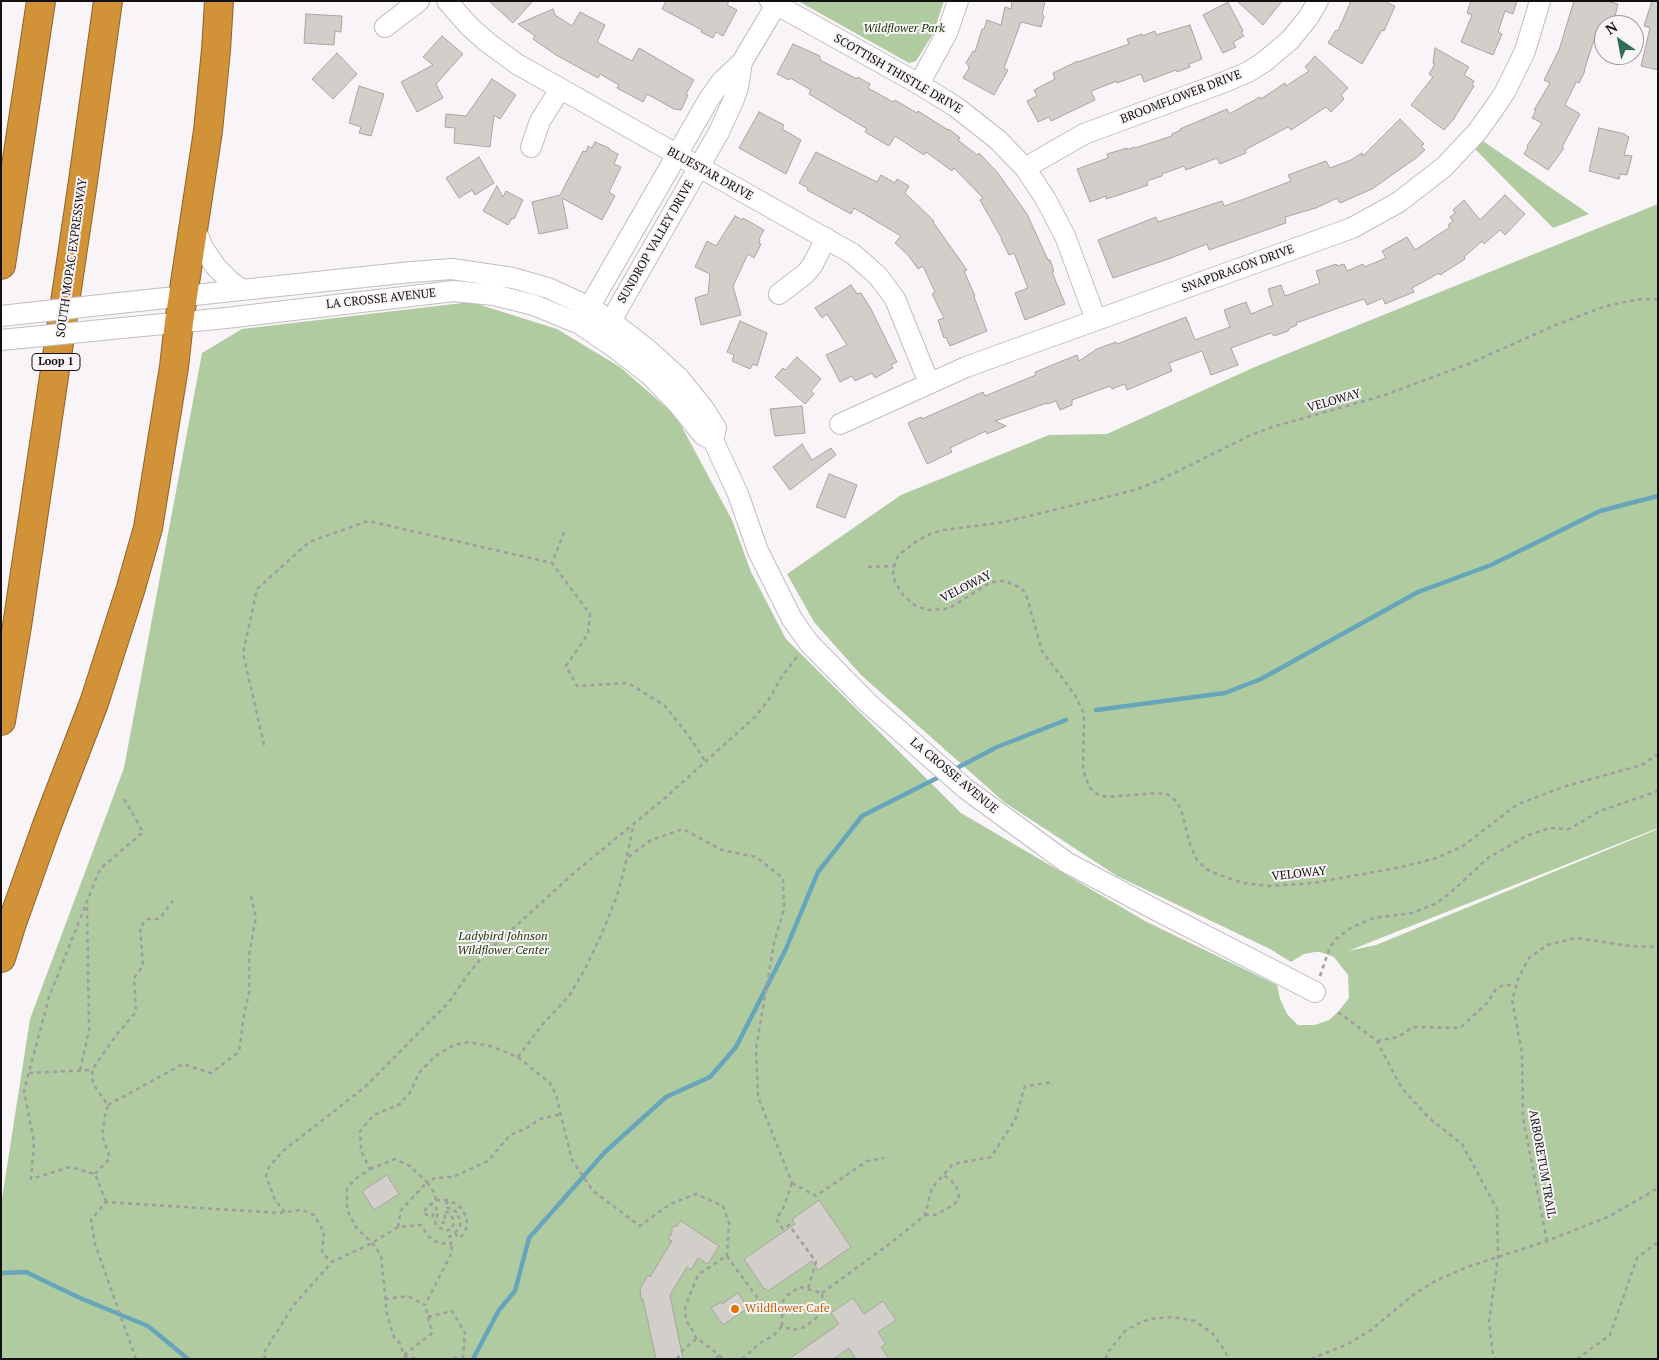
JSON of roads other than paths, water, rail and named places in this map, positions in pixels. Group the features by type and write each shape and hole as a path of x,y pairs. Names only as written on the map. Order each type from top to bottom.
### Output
{"highway":[{"path":"1,264 41,1"},
{"name":"SOUTH MOPAC EXPRESSWAY","path":"1,722 17,626 108,1"},
{"path":"1,958 47,825 94,703 148,528 174,367 193,224 208,131 219,1"}],"street":[{"path":"385,27 419,1"},
{"name":"BLUESTAR DRIVE","path":"448,1 469,26 487,42 518,64 853,254 878,276 888,289 900,310 929,383"},
{"path":"919,84 947,33 958,1"},
{"name":"BROOMFLOWER DRIVE","path":"1025,168 1084,134 1248,72 1264,62 1290,40 1308,18 1318,1"},
{"name":"SNAPDRAGON DRIVE","path":"840,424 984,360 1352,228 1399,202 1444,167 1463,148 1495,108 1525,51 1540,1"},
{"name":"SCOTTISH THISTLE DRIVE","path":"773,3 919,84 956,107 986,129 1025,168 1045,198 1065,236 1096,320"},
{"name":"SUNDROP VALLEY DRIVE","path":"606,329 699,168 734,99 742,62 773,3"},
{"name":"SUNDROP VALLEY DRIVE","path":"585,316 676,154 713,93 721,82 742,62"},
{"path":"531,147 540,121 560,89"},
{"path":"193,224 203,248 216,267 231,282 243,290"},
{"path":"779,294 805,274 812,266 826,238"},
{"name":"LA CROSSE AVENUE","path":"1,340 122,328 243,290 411,272 452,269 513,278 548,288 585,316 606,329 678,404 704,435 713,440 738,494 758,551 792,620 810,643 869,704 966,789 1066,862 1315,992"},
{"name":"LA CROSSE AVENUE","path":"1,316 119,303 181,309 454,291 494,296 585,316"}],"waterway":[{"path":"1096,710 1225,693 1261,679 1418,592 1491,565 1600,511 1658,496"},
{"path":"953,770 997,747 1066,720"},
{"path":"473,1359 499,1310 515,1291 529,1238 605,1152 666,1097 710,1077 736,1047 785,951 818,872 862,816 941,776"},
{"path":"1,1273 26,1272 80,1298 148,1326 188,1359"}],"place":[{"name":"Wildflower Cafe","path":"735,1309"}],"park label":[{"name":"Wildflower Park","path":"904,29"},
{"name":"Ladybird Johnson Wildflower Center","path":"503,944"}]}
